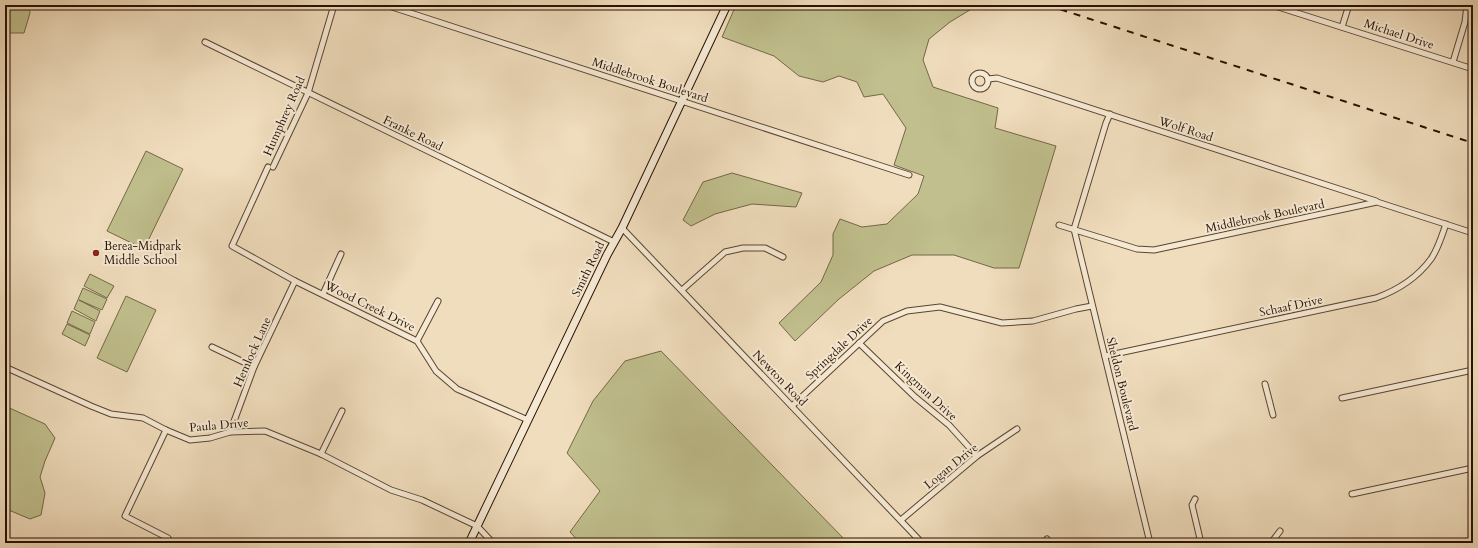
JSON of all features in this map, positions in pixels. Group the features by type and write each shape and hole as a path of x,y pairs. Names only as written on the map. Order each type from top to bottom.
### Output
{"main road":[{"name":"Smith Road","path":"469,543 622,228 727,5"}],"street":[{"name":"Humphrey Road","path":"232,246 308,93 334,5"},
{"name":"Middlebrook Boulevard","path":"386,5 909,175"},
{"name":"Michael Drive","path":"1272,5 1473,69"},
{"path":"1342,27 1349,5"},
{"path":"1453,62 1465,22 1467,5"},
{"name":"Franke Road","path":"204,42 614,242"},
{"name":"Wolf Road","path":"988,80 997,78 1377,202"},
{"path":"1074,229 1110,114"},
{"name":"Middlebrook Boulevard","path":"1059,225 1137,249 1154,250 1377,202 1473,233"},
{"name":"Schaaf Drive","path":"1105,356 1376,298 1392,292 1412,280 1432,258 1446,224"},
{"name":"Newton Road","path":"622,228 922,543"},
{"name":"Sheldon Boulevard","path":"1074,229 1150,543"},
{"name":"Wood Creek Drive","path":"232,246 295,281 417,341 436,371 457,390 528,420"},
{"path":"682,290 725,252 743,248 765,248 784,256"},
{"path":"323,294 341,254"},
{"name":"Hemlock Lane","path":"230,432 254,367 295,281"},
{"path":"417,341 438,301"},
{"name":"Springdale Drive","path":"792,406 883,321 907,311 940,307 1002,323 1033,322 1076,309 1092,306"},
{"name":"Kingman Drive","path":"859,343 915,397 949,425 977,456"},
{"path":"212,348 254,367"},
{"name":"Paula Drive","path":"5,367 111,414 143,418 190,440 210,438 230,432 265,431 321,454 391,490 422,500 477,526"},
{"path":"1342,398 1473,370"},
{"path":"1265,384 1273,415"},
{"path":"321,454 342,411"},
{"name":"Logan Drive","path":"900,520 977,456 1017,429"},
{"path":"166,430 125,516 168,538"},
{"path":"1352,494 1473,468"},
{"path":"1195,499 1192,505 1201,543"},
{"path":"477,526 493,543"},
{"path":"1271,543 1280,531"}],"shaded area":[{"path":"5,5 29,5 30,13 24,33 5,33"},
{"path":"736,5 978,5 950,22 929,39 923,60 933,87 998,108 995,128 1056,146 1019,268 994,268 954,255 912,255 874,271 839,299 795,341 779,323 821,282 833,255 833,234 840,219 862,227 887,224 918,194 924,176 894,165 906,128 883,94 864,97 857,82 839,76 823,82 799,76 774,56 722,37"},
{"path":"146,151 183,169 144,249 107,231"},
{"path":"732,173 802,193 796,207 752,204 715,214 691,226 683,220 703,182"},
{"path":"90,274 114,286 107,298 84,286"},
{"path":"83,288 107,299 102,310 79,300 100,311 96,321 74,309"},
{"path":"126,296 156,310 127,372 97,358"},
{"path":"72,311 95,322 90,334 67,323"},
{"path":"67,324 90,335 85,346 62,334"},
{"path":"661,351 848,543 580,543 570,532 600,491 567,453 593,401 625,361"},
{"path":"5,406 45,424 55,438 40,477 45,493 41,515 30,519 5,510"}],"railway":[{"path":"1047,5 1473,143"}],"place":[{"name":"Berea-Midpark Middle School","path":"96,253"}]}
